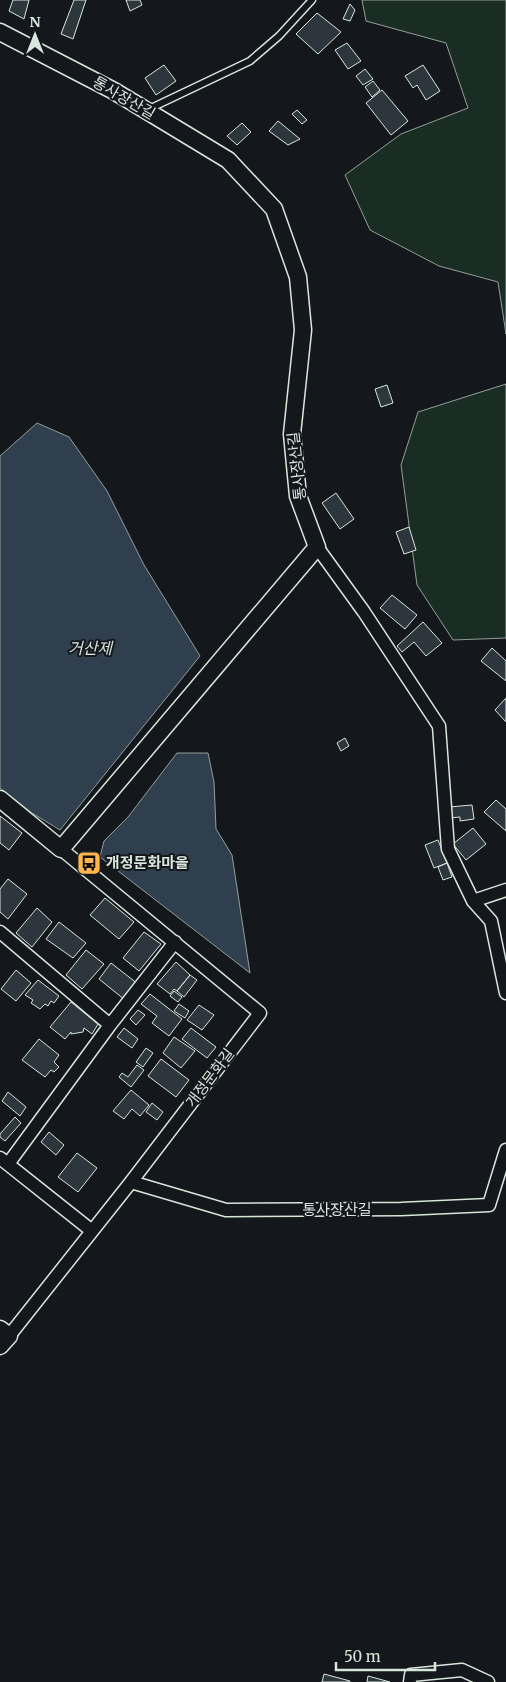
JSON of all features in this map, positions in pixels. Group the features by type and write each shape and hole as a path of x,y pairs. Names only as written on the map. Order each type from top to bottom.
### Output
{"street":[{"name":"통사장산길","path":"0,32 114,92 228,160 274,209 298,277 303,330 292,434 298,496 317,547 364,612 439,726 448,849 473,901 491,921 506,993"},
{"path":"61,848 317,547"},
{"name":"개정문화길","path":"0,800 61,848 260,1013 131,1182 3,1337"},
{"path":"473,901 506,890"},
{"path":"0,932 110,1025"},
{"path":"92,1231 4,1161 175,942"},
{"name":"통사장산길","path":"131,1182 226,1210 401,1209 489,1205 506,1150"},
{"path":"410,1682 411,1675 462,1670 488,1682"}],"lane":[{"path":"146,110 250,61 279,36 312,0"}],"green space":[{"path":"362,0 506,0 506,334 498,282 439,266 370,230 345,175 401,134 468,108 446,43 366,21"},
{"path":"506,384 506,638 453,640 417,585 401,465 418,412"}],"water":[{"name":"거산제","path":"37,423 69,437 107,491 144,565 200,656 60,830 32,813 0,788 0,456"},
{"path":"177,753 208,753 214,782 216,829 232,855 250,973 100,857 104,841 128,817"}],"building":[{"path":"13,0 29,0 24,19 9,11"},
{"path":"74,0 86,0 73,39 61,34"},
{"path":"126,0 140,0 142,5 130,11"},
{"path":"350,4 355,10 350,21 343,19"},
{"path":"317,13 341,32 318,54 296,34"},
{"path":"347,43 361,61 348,69 335,50"},
{"path":"164,65 176,81 156,95 145,78"},
{"path":"423,65 440,91 426,100 417,85 413,88 405,76"},
{"path":"365,69 373,79 363,85 356,76"},
{"path":"373,81 380,90 372,97 365,87"},
{"path":"382,90 408,121 391,135 366,103"},
{"path":"297,110 307,120 302,124 292,114"},
{"path":"278,121 300,139 288,145 269,131"},
{"path":"242,123 251,132 237,145 227,136"},
{"path":"387,385 393,403 381,407 375,389"},
{"path":"336,493 354,519 340,529 322,503"},
{"path":"409,527 416,550 404,554 396,532"},
{"path":"392,595 417,615 405,629 380,608"},
{"path":"423,622 442,643 426,656 414,642 402,652 397,646"},
{"path":"492,648 506,661 506,681 481,661"},
{"path":"506,698 506,722 495,710"},
{"path":"345,738 349,746 341,751 337,743"},
{"path":"496,800 506,809 506,831 484,812"},
{"path":"472,805 474,819 460,821 460,817 450,818 449,807"},
{"path":"0,816 22,833 9,850 0,843"},
{"path":"473,828 486,844 466,860 453,844"},
{"path":"438,840 447,863 434,868 425,845"},
{"path":"447,863 452,877 443,880 438,867"},
{"path":"8,879 27,894 8,919 0,912 0,889"},
{"path":"105,898 134,922 119,939 90,915"},
{"path":"37,908 52,922 32,947 16,933"},
{"path":"59,922 86,943 73,958 46,939"},
{"path":"144,932 161,944 139,971 123,958"},
{"path":"86,950 104,964 82,989 66,975"},
{"path":"176,962 190,975 177,991 174,989 170,994 157,984"},
{"path":"111,963 138,984 125,1000 99,979"},
{"path":"16,970 31,983 16,1001 1,989"},
{"path":"190,975 197,980 184,997 177,991"},
{"path":"38,980 59,996 54,1003 51,1001 48,1006 45,1004 40,1009 31,1003 33,1000 25,995"},
{"path":"174,991 182,997 178,1002 170,996"},
{"path":"150,994 182,1019 169,1036 152,1023 157,1016 141,1004"},
{"path":"71,1002 98,1024 92,1034 84,1028 83,1032 71,1034 71,1032 65,1039 50,1027"},
{"path":"179,1004 189,1011 185,1018 174,1011"},
{"path":"199,1005 214,1015 202,1030 187,1020"},
{"path":"138,1010 145,1015 136,1025 130,1019"},
{"path":"124,1028 138,1039 132,1048 117,1037"},
{"path":"191,1028 216,1047 207,1058 182,1039"},
{"path":"174,1037 195,1051 181,1068 163,1053"},
{"path":"39,1039 59,1055 54,1062 59,1067 54,1072 51,1070 45,1077 22,1060"},
{"path":"146,1048 153,1053 143,1067 136,1062"},
{"path":"161,1059 189,1080 176,1097 148,1076"},
{"path":"137,1065 144,1070 131,1087 119,1077 122,1073 128,1077"},
{"path":"131,1090 149,1105 140,1116 132,1109 124,1119 113,1111"},
{"path":"8,1092 26,1107 20,1116 2,1101"},
{"path":"152,1103 163,1112 157,1120 146,1112"},
{"path":"15,1117 21,1123 5,1141 0,1137 0,1134"},
{"path":"49,1132 64,1145 56,1155 41,1142"},
{"path":"77,1153 97,1168 78,1192 58,1177"},
{"path":"324,1674 350,1681 350,1682 322,1682"},
{"path":"368,1676 390,1682 367,1682"}],"place":[{"name":"개정문화마을","path":"89,863"}]}
